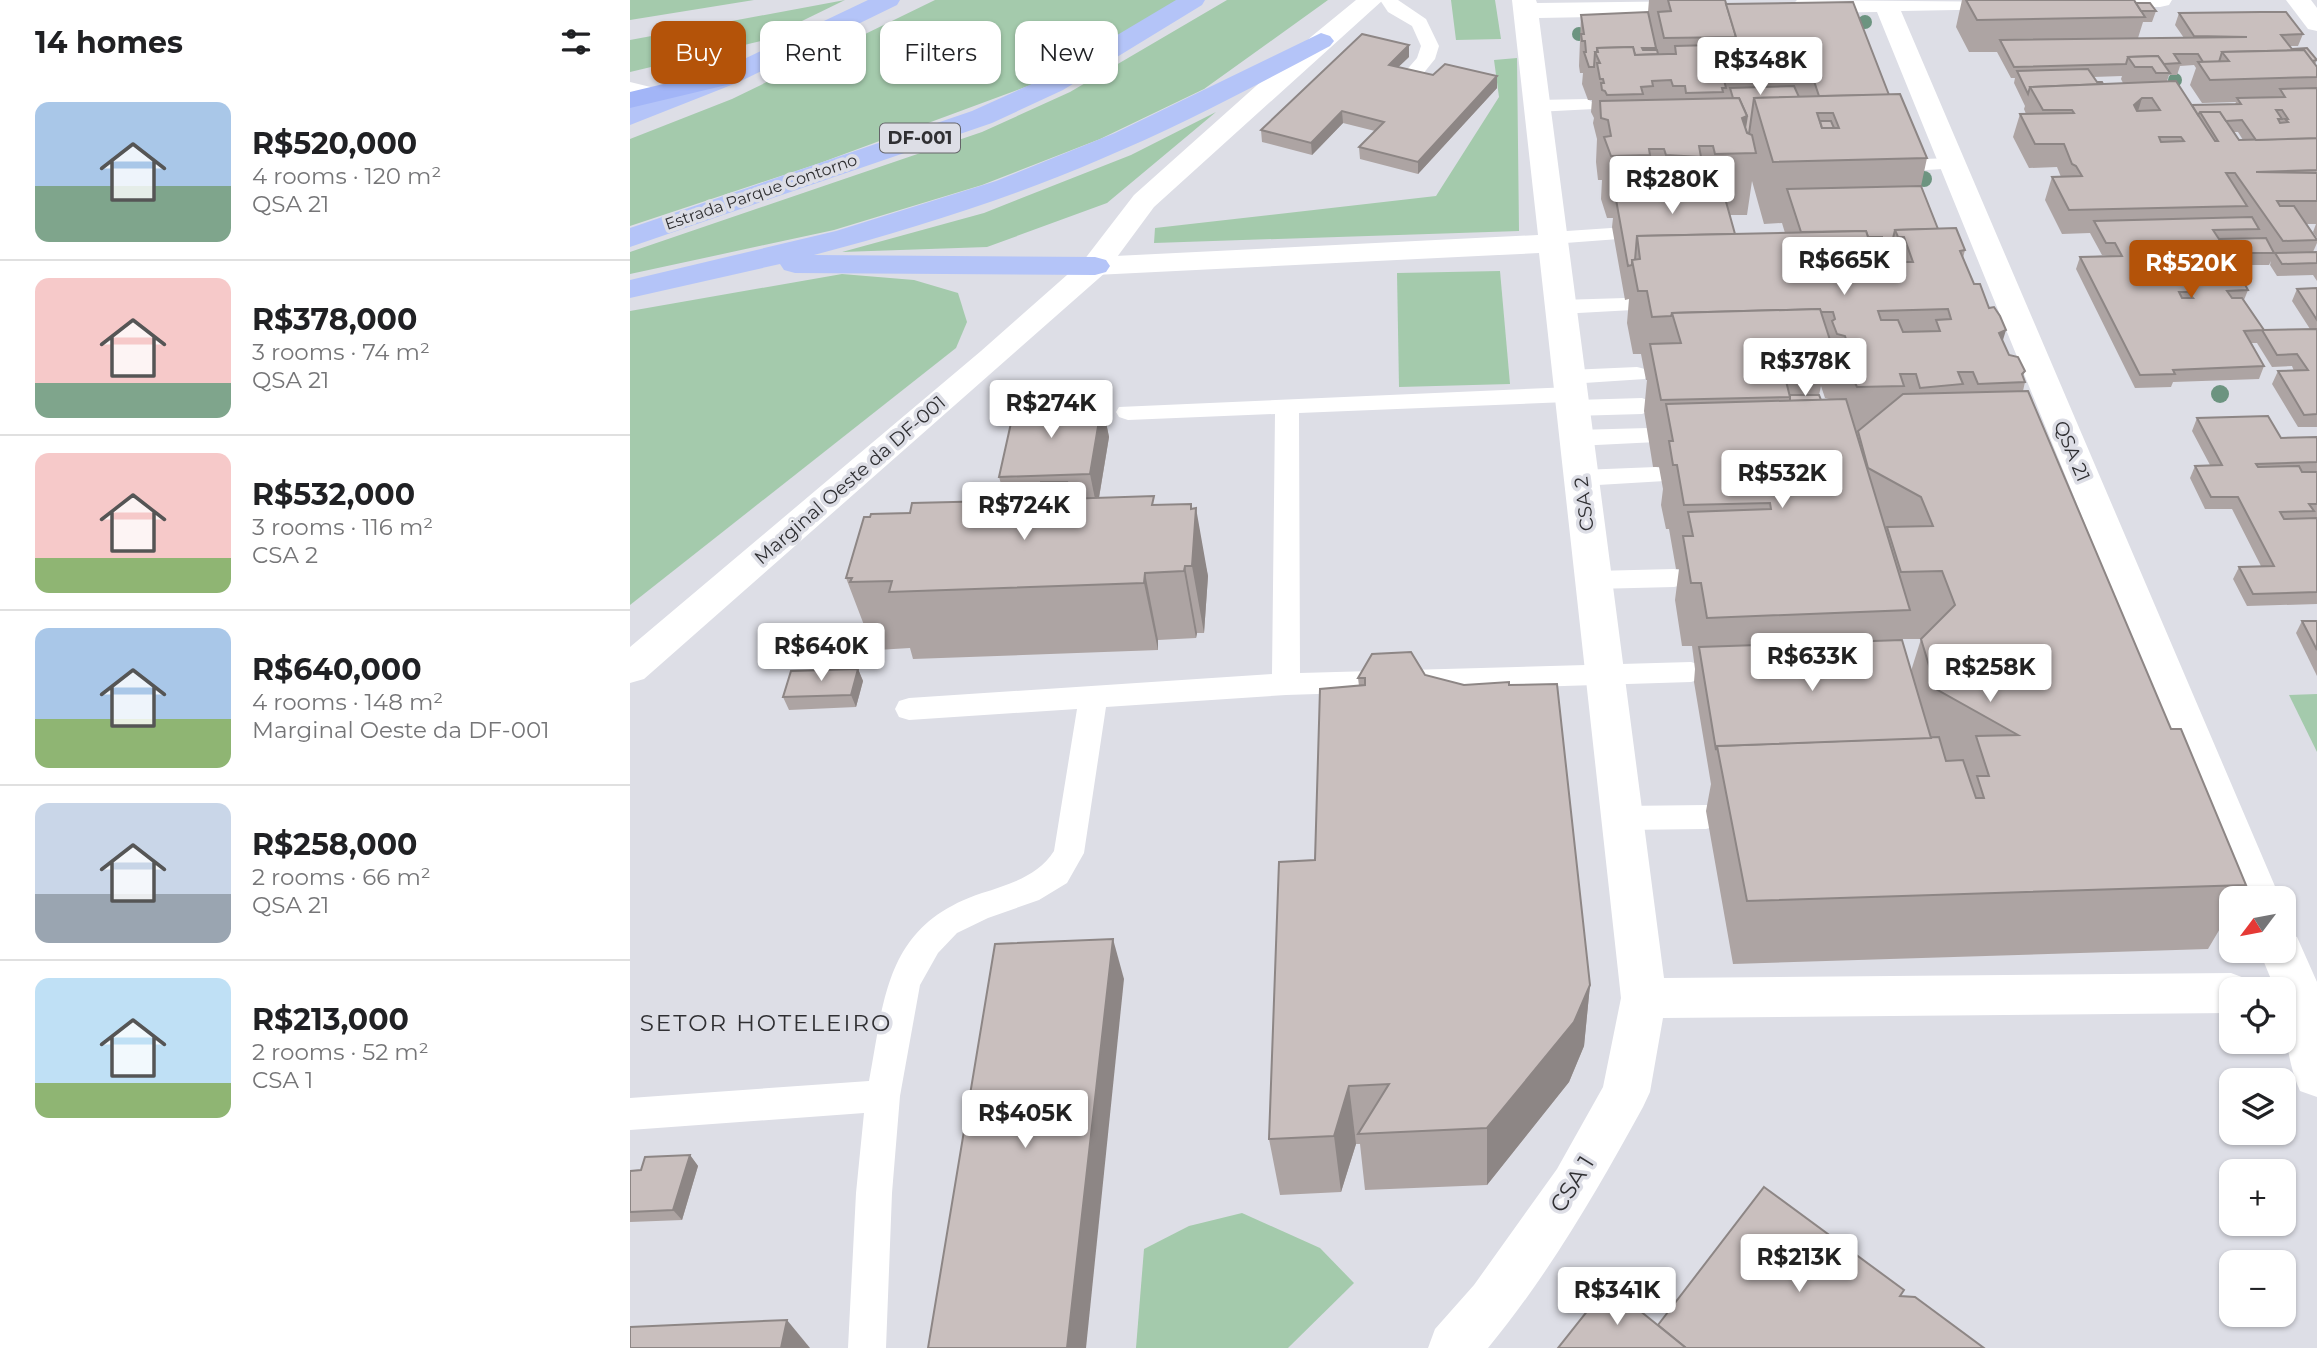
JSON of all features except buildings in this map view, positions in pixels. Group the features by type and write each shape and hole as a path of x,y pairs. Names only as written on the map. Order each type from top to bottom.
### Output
{"highway":[{"path":"746,68 888,0"},
{"name":"Estrada Parque Contorno","path":"630,238 982,117 1054,84 1193,0"},
{"path":"630,289 751,264 933,211 1058,167 1183,112 1321,41"},
{"path":"630,100 697,84"},
{"path":"630,117 710,84"},
{"path":"751,264 1095,266"}],"street":[{"name":"Marginal Oeste da DF-001","path":"630,669 1095,266 1144,201 1321,41 1371,0"},
{"path":"1774,7 2160,0"},
{"path":"2298,0 2317,24"},
{"path":"1524,5 1718,8"},
{"name":"CSA 2","path":"1524,5 1644,998"},
{"name":"QSA 21","path":"1886,5 1954,169 2003,313 2198,787 2252,886"},
{"path":"1095,266 1552,235"},
{"path":"1644,998 2219,993"},
{"name":"CSA 1","path":"1454,1348 1492,1303 1574,1185 1626,1092 1644,998"},
{"path":"2296,1009 2317,1076"}],"lane":[{"path":"1389,0 1394,8 1420,23 1430,46 1426,59 1407,81"},
{"path":"630,88 656,94"},
{"path":"1536,106 1587,105"},
{"path":"1896,171 1954,169"},
{"path":"1552,235 1610,228"},
{"path":"1560,307 1625,305"},
{"path":"1572,404 1637,374"},
{"path":"1572,404 1648,436"},
{"path":"1286,684 1287,405"},
{"path":"1128,412 1287,405 1642,406"},
{"path":"1581,478 1656,475"},
{"path":"1593,575 1673,572"},
{"path":"909,709 1286,684 1691,673"},
{"path":"867,1348 874,1193 883,1097 904,982 926,943 946,924 977,908 1028,891 1056,874 1069,853 1093,696"},
{"path":"1622,818 1706,817"},
{"path":"630,1114 883,1097"}],"green space":[{"path":"630,0 754,0 630,20"},
{"path":"845,0 802,21 760,21 760,41 746,45 746,21 732,21"},
{"path":"935,0 1183,0 1118,37 1118,21 1015,21 1015,84 1033,84 820,163 630,226 630,139 763,84 866,84 866,34 880,27 880,84 1001,84 1001,21 892,21"},
{"path":"1227,0 1328,0 1204,89 1100,139 982,185 834,230 630,274 630,252 982,132 1084,84 1118,84 1118,64"},
{"path":"1451,0 1495,0 1501,39 1456,40"},
{"path":"651,36 651,67 630,72 630,40"},
{"path":"1517,58 1519,231 1154,243 1155,228 1436,196 1499,97 1494,60"},
{"path":"1216,112 1107,203 987,247 842,252 984,213 1131,155"},
{"path":"1500,271 1510,384 1399,387 1397,273"},
{"path":"842,274 914,280 958,293 967,322 956,348 630,605 630,311"},
{"path":"2317,694 2317,752 2289,695"},
{"path":"1242,1213 1320,1248 1354,1283 1288,1348 1136,1348 1144,1249 1189,1226"}],"district":[{"name":"SETOR HOTELEIRO","path":"766,1023"}]}
